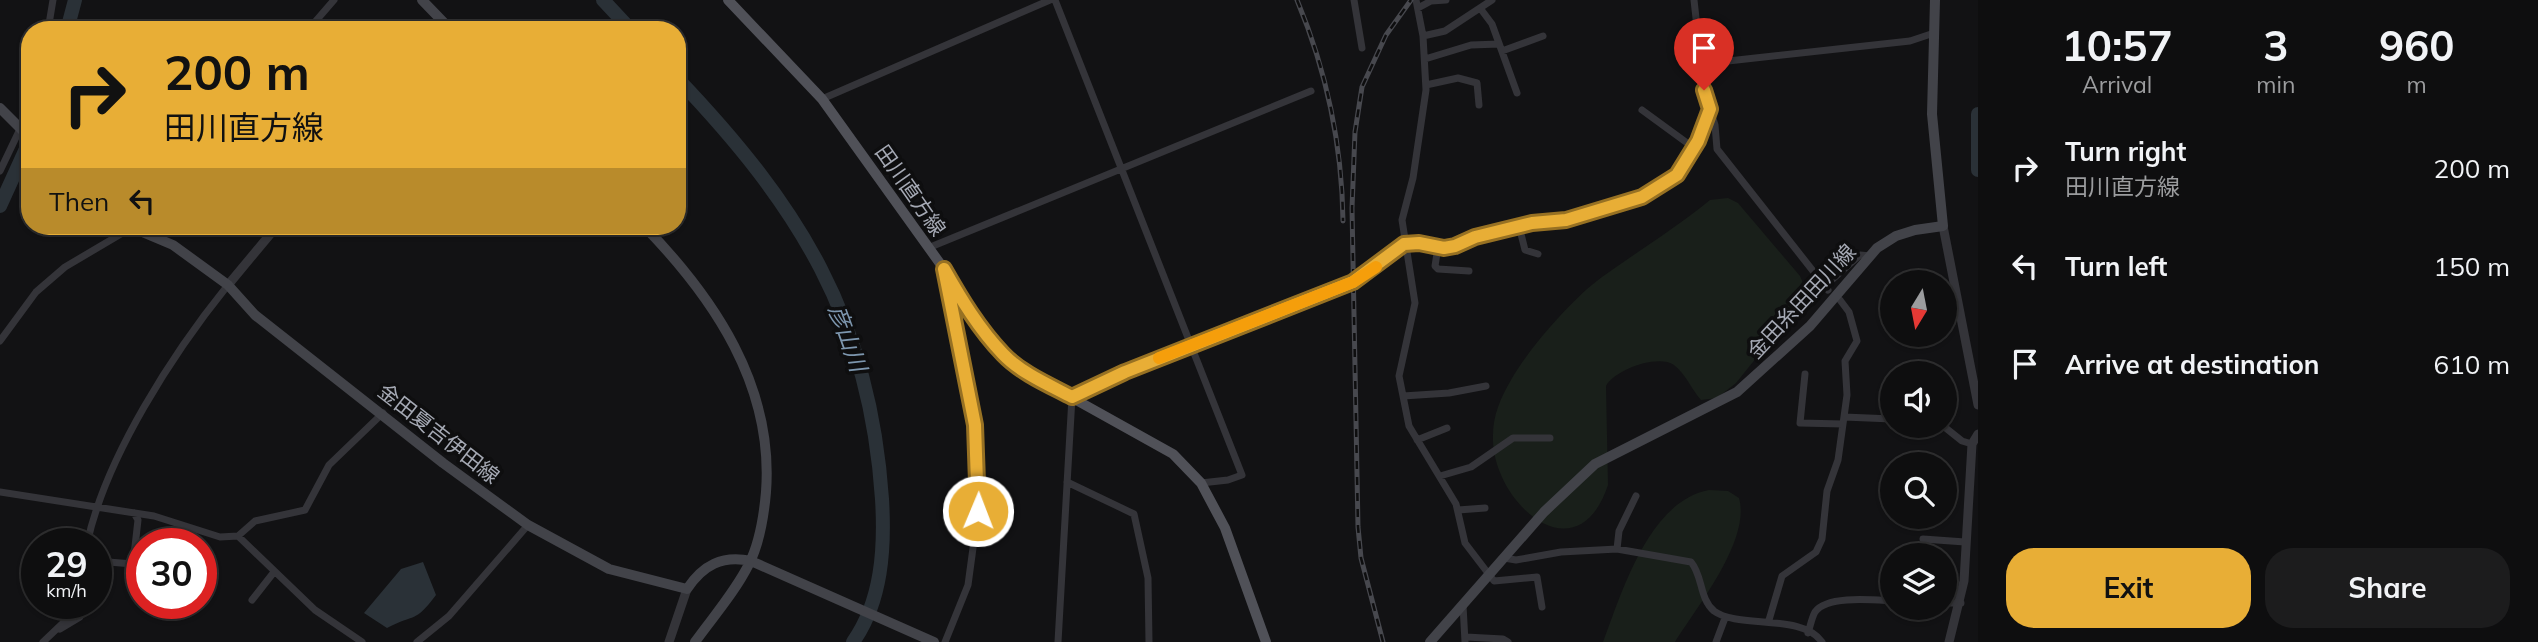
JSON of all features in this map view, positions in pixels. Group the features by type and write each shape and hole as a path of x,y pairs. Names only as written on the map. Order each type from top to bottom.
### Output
{"main road":[{"path":"422,0 441,21"},
{"name":"田川直方線","path":"728,0 822,99 944,269 968,310 1004,355 1042,382 1173,454 1201,484 1225,528 1266,642"},
{"path":"1935,0 1934,156 1943,226"},
{"path":"0,108 21,130"},
{"name":"金田糸田田川線","path":"1430,642 1544,512 1595,464 1707,409 1766,369 1810,326 1871,256 1896,236 1943,226"},
{"name":"金田夏吉伊田線","path":"157,235 228,285 255,315 383,413 443,463 528,525 609,569 687,589"},
{"path":"651,235 705,298 736,347 757,396 766,445 767,478 756,564 695,642"},
{"path":"687,589 708,565 736,558 756,564 934,642"}],"street":[{"path":"50,21 53,0"},
{"path":"316,21 334,0"},
{"path":"822,99 1050,0"},
{"path":"1055,0 1242,475 1201,484"},
{"path":"1354,0 1362,48"},
{"path":"1446,0 1417,4 1423,36 1426,85 1413,178 1402,220 1415,303 1400,367 1402,396 1406,419 1458,510 1465,543 1494,581 1537,577 1542,607"},
{"path":"1423,36 1445,31 1492,0"},
{"path":"1694,0 1701,65 1717,149 1827,288 1860,255 1871,256"},
{"path":"1480,8 1492,24 1517,93"},
{"path":"1701,65 1910,41 1934,33"},
{"path":"1425,59 1471,45 1500,48 1543,36"},
{"path":"1426,85 1458,78 1477,83 1479,105"},
{"path":"928,248 1311,91"},
{"path":"1058,642 1072,397 1192,345 1353,282 1404,244 1455,246 1475,237 1520,226 1566,220 1642,197 1677,175 1706,125 1710,109"},
{"path":"1642,110 1694,148"},
{"path":"0,171 21,138"},
{"path":"1520,226 1525,250 1538,254"},
{"path":"1943,226 1978,405"},
{"path":"0,341 36,292 65,267 116,235"},
{"path":"91,528 96,506 117,460 167,371 200,319 270,235"},
{"path":"1438,247 1435,266 1438,269 1469,271"},
{"path":"944,269 966,373 978,453 978,511 968,585 945,642"},
{"path":"1769,620 1782,576 1816,552 1822,539 1827,491 1838,460 1847,395 1845,361 1857,341 1849,312 1840,300"},
{"path":"1805,374 1800,423 1880,419"},
{"path":"1402,396 1449,393 1486,386"},
{"path":"0,492 154,516 219,537 238,536 255,521 305,510 329,465 383,413"},
{"path":"1418,440 1447,428"},
{"path":"1949,642 1961,603 1965,542 1975,476 1972,444 1978,434"},
{"path":"1957,437 1972,444"},
{"path":"1440,476 1471,467 1513,438 1550,438"},
{"path":"1067,482 1134,514 1148,578 1149,642"},
{"path":"1617,549 1619,531 1636,496"},
{"path":"1458,510 1485,508"},
{"path":"112,562 133,564 138,520 134,513"},
{"path":"417,642 449,616 528,525"},
{"path":"238,536 315,610 362,642"},
{"path":"1923,539 1965,542"},
{"path":"1504,558 1516,560 1561,552 1617,549 1691,562 1705,602 1726,618 1769,620 1808,633 1822,642"},
{"path":"252,600 274,572"},
{"path":"669,642 687,589"},
{"path":"1808,633 1815,612 1822,606 1855,598 1880,600"},
{"path":"1463,605 1465,639 1503,639 1508,642"},
{"path":"1716,642 1726,618"},
{"path":"55,632 64,619"},
{"path":"43,642 77,619"}],"shaded area":[{"path":"1728,198 1738,203 1800,276 1803,283 1799,305 1736,383 1717,398 1701,400 1678,368 1667,362 1637,365 1618,374 1606,386 1608,485 1594,513 1577,526 1557,528 1538,520 1520,505 1505,484 1496,460 1494,420 1511,380 1540,339 1591,286 1710,200"},
{"path":"1709,490 1728,491 1739,498 1741,515 1737,533 1720,573 1675,642 1603,642 1629,575 1654,530 1670,511 1688,498"},
{"path":"423,562 436,595 423,610 414,617 387,628 364,613 401,569"}],"waterway":[{"path":"69,21 75,0"},
{"name":"彦山川","path":"603,0 623,21"},
{"name":"彦山川","path":"686,88 759,172 792,220 821,269 844,320 862,375 875,434 883,536 876,592 863,626 853,642"},
{"path":"1978,114 1978,170"},
{"path":"0,206 21,160"}],"railway":[{"path":"1297,0 1317,54 1331,108 1340,164 1343,221"},
{"path":"1383,642 1361,558 1358,527 1352,208 1355,132 1362,87 1386,35 1411,0"}],"slow traffic":[{"path":"1159,358 1353,282 1376,267"}],"route":[{"path":"978,511 975,425 944,269 968,310 1004,355 1042,382 1072,397 1125,372 1353,282 1366,275 1404,244 1419,243 1444,248 1455,246 1475,237 1532,223 1566,220 1642,197 1677,175 1698,141 1710,109 1704,90"}]}
